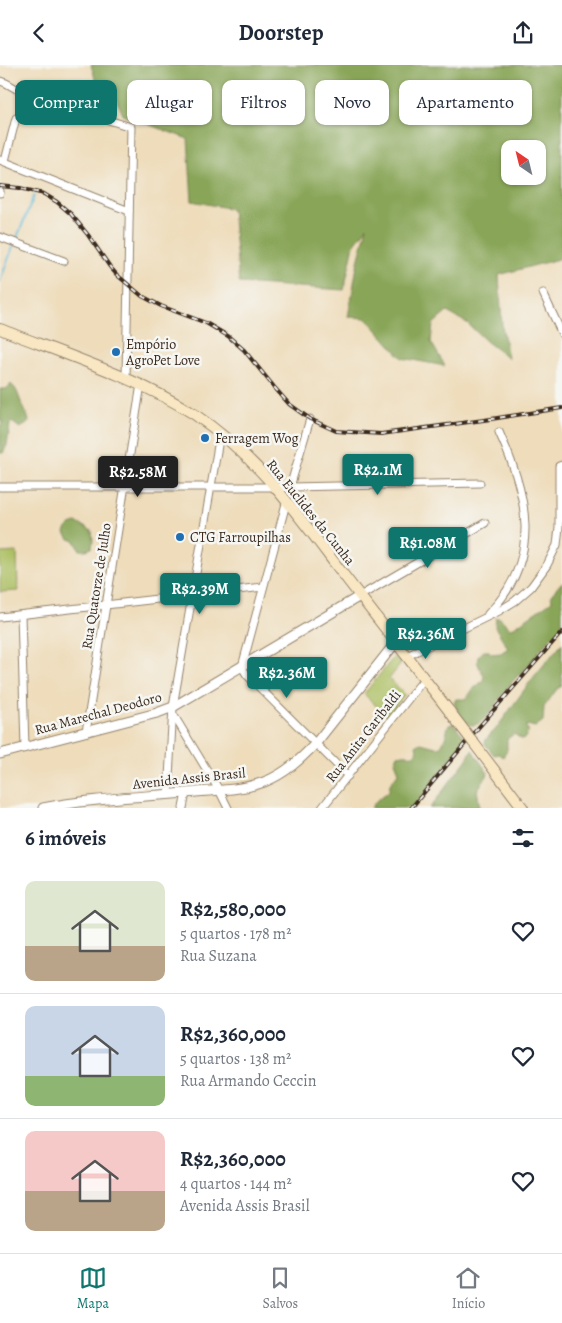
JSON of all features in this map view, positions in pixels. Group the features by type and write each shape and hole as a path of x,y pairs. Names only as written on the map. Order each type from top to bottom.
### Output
{"main road":[{"name":"Rua Euclides da Cunha","path":"0,329 141,384 194,414 249,459 287,500 524,807"}],"street":[{"path":"0,81 27,95 131,127 126,378"},
{"path":"15,121 3,160 130,211"},
{"path":"0,237 64,261"},
{"path":"543,293 562,334"},
{"name":"Rua Quatorze de Julho","path":"86,732 141,384"},
{"path":"290,487 310,419"},
{"path":"482,619 494,608 511,585 523,556 525,536 525,519 519,486 506,448 498,432"},
{"path":"168,795 173,711 220,434"},
{"path":"407,656 507,606 531,587 559,544 561,466"},
{"path":"0,487 290,487 480,483"},
{"path":"287,500 242,667 247,675 348,776"},
{"name":"Rua Marechal Deodoro","path":"0,754 157,713 173,711 242,667 485,523"},
{"path":"0,617 263,587"},
{"path":"21,615 25,747"},
{"name":"Avenida Assis Brasil","path":"43,808 115,799 245,787 266,781 285,771 302,758 396,642"},
{"name":"Rua Anita Garibaldi","path":"322,808 424,679"},
{"path":"173,711 228,808"},
{"path":"183,808 186,793"}],"green space":[{"path":"91,65 562,65 562,258 499,275 502,326 508,358 467,323 447,312 433,324 431,342 445,366 402,358 366,318 348,317 357,266 367,227 354,245 344,290 239,283 232,209 192,201 188,139 150,125 212,125 212,80 127,80 127,116 123,115 117,100 117,80 95,80"},
{"path":"11,384 17,392 29,421 20,428 12,422 10,424 7,445 3,453 0,453 0,426 3,421 0,421 0,389 6,389"},
{"path":"77,523 92,531 92,548 80,550 75,541 69,539 65,533 70,526"},
{"path":"17,552 18,591 0,592 0,553"},
{"path":"562,582 562,626 508,687 483,720 474,725 464,721 454,703 456,699 468,697 473,689 483,681 484,675 478,664 478,656 484,651 489,651 491,654 501,653 508,648 495,627 496,618 500,618 510,628 514,627 552,601 551,595"},
{"path":"562,643 562,686 557,689 544,707 543,721 535,727 527,725 526,727 529,732 523,740 514,734 507,739 507,750 503,757 499,754 494,755 485,744 486,739 496,729 532,679"},
{"path":"394,657 401,664 389,679 405,694 387,717 364,694"},
{"path":"453,723 466,739 414,808 371,808 376,801 389,791 390,784 399,772 395,762 398,755 414,755 417,750 416,745 421,743 436,747 441,746 448,726"},
{"path":"472,750 488,773 477,790 480,808 430,808 467,759"}],"waterway":[{"path":"16,240 34,196"},
{"path":"0,281 14,244"}],"railway":[{"path":"0,186 20,188 44,194 57,202 71,214 117,275 142,296 161,306 206,323 228,336 244,350 289,404 310,419 336,431 381,434 562,408"},
{"path":"411,808 562,632"}],"place":[{"name":"Empório AgroPet Love","path":"116,352"},
{"name":"Ferragem Wog","path":"205,438"},
{"name":"CTG Farroupilhas","path":"180,537"}]}
